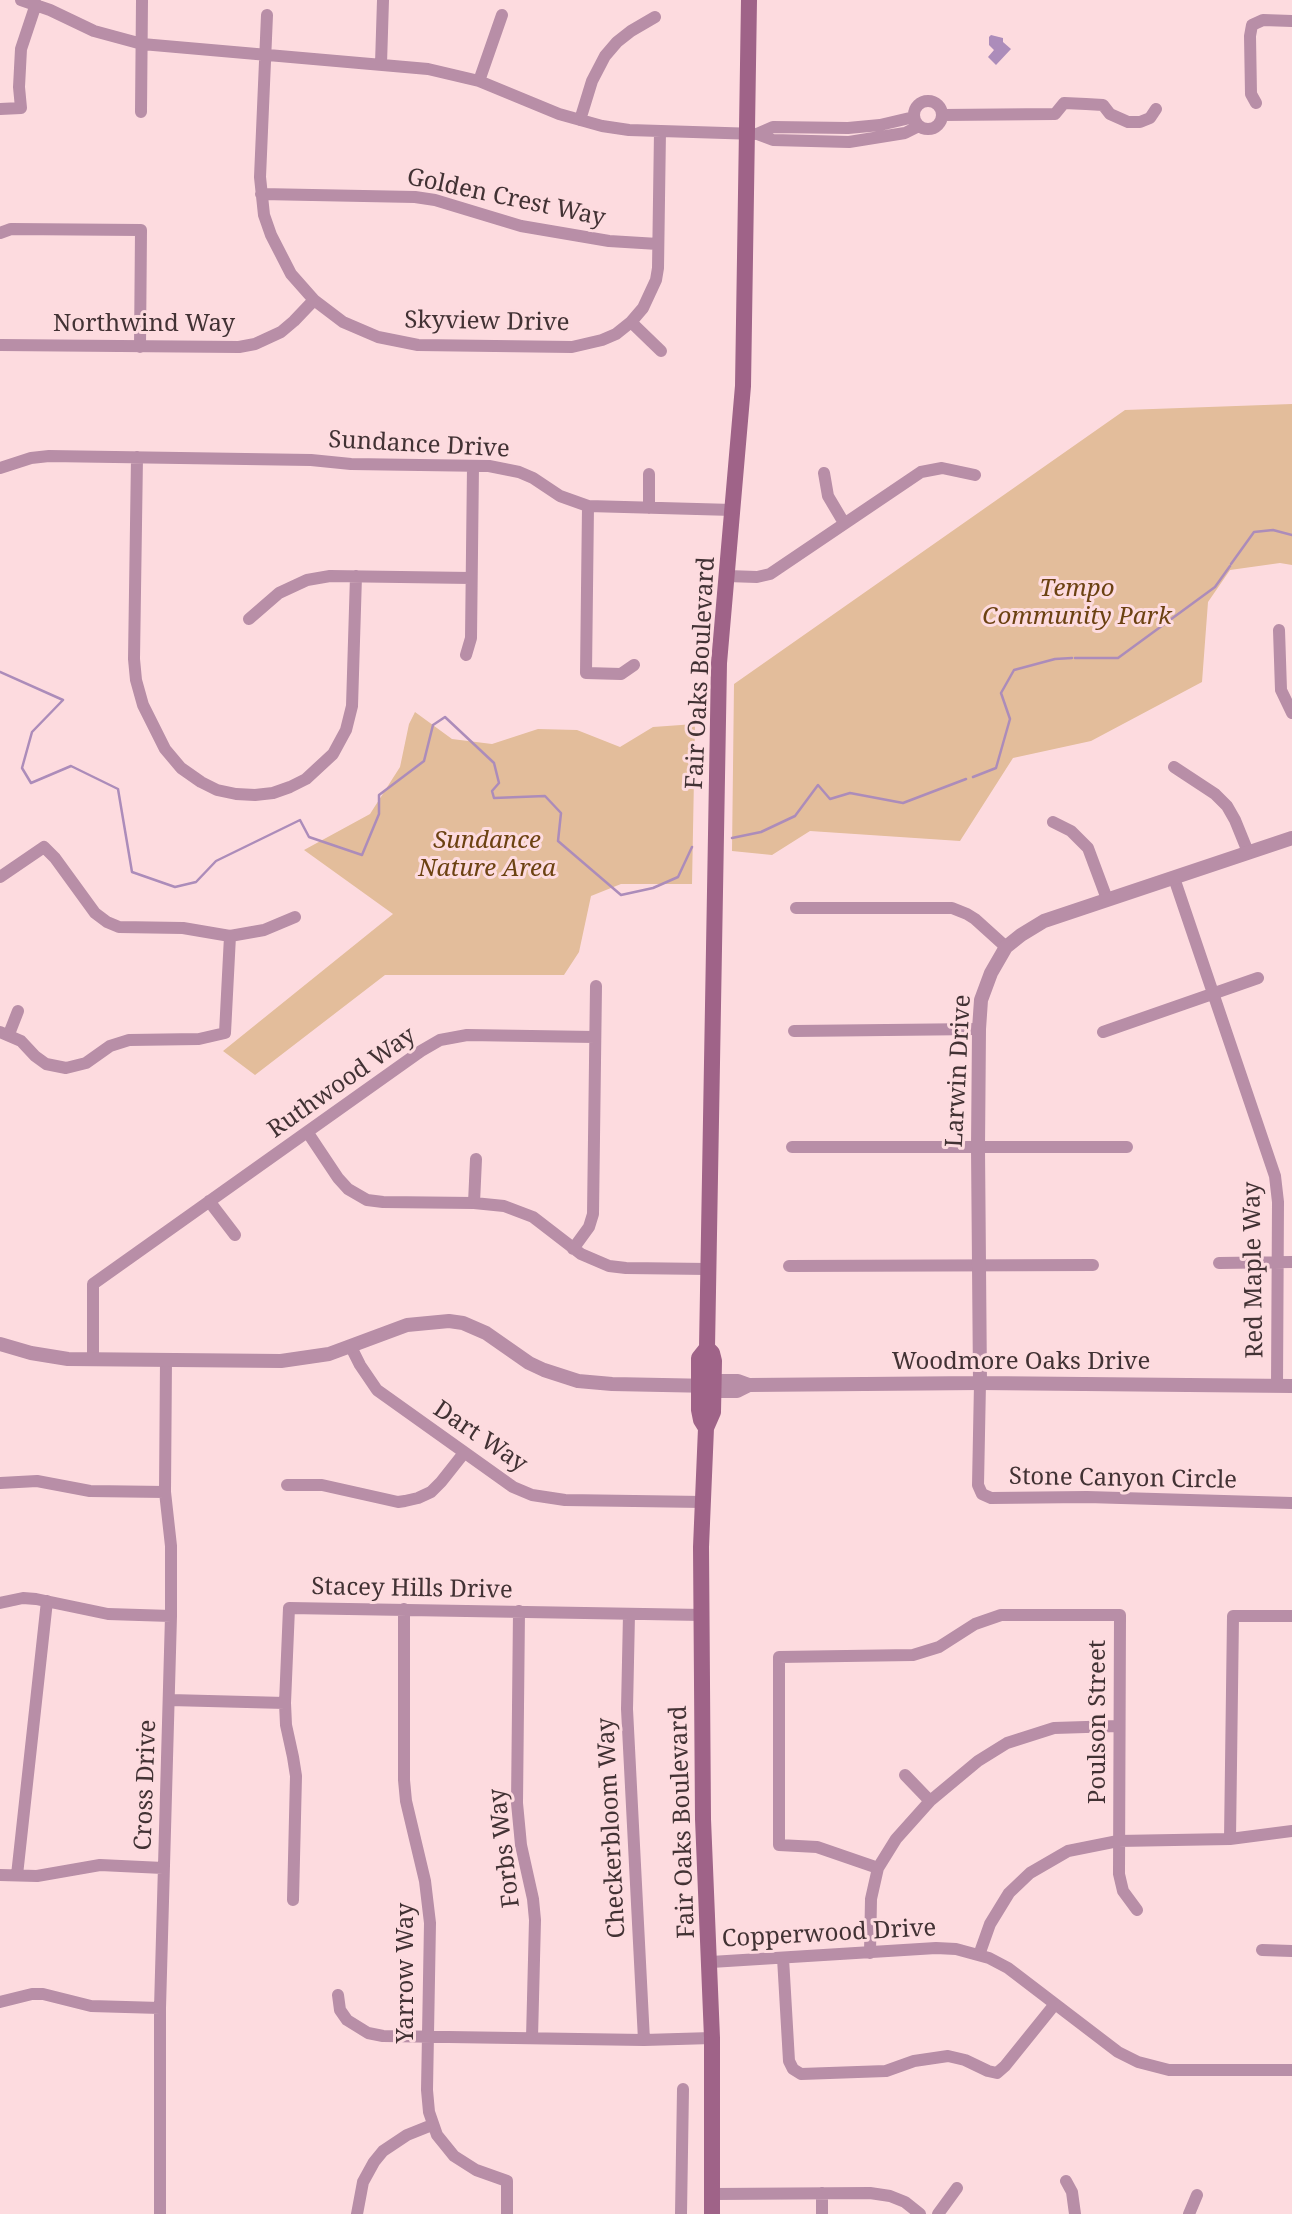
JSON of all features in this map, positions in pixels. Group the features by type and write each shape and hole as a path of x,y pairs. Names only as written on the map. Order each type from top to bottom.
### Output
{"main road":[{"name":"Fair Oaks Boulevard","path":"712,2214 712,2038 703,1819 702,1502 706,1428 713,1412 706,1385 714,1361 707,1348 719,663 743,386 752,134 749,0"}],"street":[{"path":"21,0 36,4 94,31 142,44 428,69 479,81 579,120 629,130 752,134 774,127 791,134 849,142 905,133 917,121"},
{"path":"141,112 142,0"},
{"path":"381,64 383,0"},
{"path":"0,109 21,108 21,49 36,4"},
{"name":"Skyview Drive","path":"267,15 261,194 264,215 280,256 314,300 334,316 378,337 418,345 572,346 602,341 616,334 643,308 656,281 660,131"},
{"path":"479,81 502,15"},
{"path":"579,120 592,81 605,56 631,31 655,17"},
{"path":"1256,103 1251,94 1252,25 1263,20 1292,21"},
{"path":"791,134 917,121 932,128 939,123 942,115 939,106 928,101 919,104 914,112 917,121"},
{"path":"942,115 1055,114 1064,103 1103,105 1110,114 1128,122 1140,122 1150,118 1156,109"},
{"path":"848,128 849,142"},
{"name":"Golden Crest Way","path":"261,194 415,197 435,200 521,226 609,241 658,244"},
{"path":"0,233 11,229 141,230 140,346"},
{"name":"Northwind Way","path":"0,345 228,348 255,344 281,332 314,300"},
{"path":"631,322 661,351"},
{"name":"Sundance Drive","path":"0,468 31,458 49,456 311,460 351,464 473,466 505,468 519,472 560,496 588,506 733,510"},
{"path":"137,457 136,681 165,749 181,768 201,782 217,790 236,794 273,793 306,779 333,754 346,730 352,706 356,576"},
{"path":"466,655 471,638 473,466"},
{"path":"727,576 757,577 770,574 921,472 942,468 975,475"},
{"path":"824,473 828,496 844,523"},
{"path":"649,474 649,508"},
{"path":"588,506 586,673 621,674 634,665"},
{"path":"249,619 279,593 307,580 330,576 471,578"},
{"path":"1279,630 1280,690 1292,713"},
{"path":"1174,767 1215,794 1227,806 1248,852"},
{"path":"1053,822 1071,831 1087,848 1107,899"},
{"name":"Larwin Drive","path":"980,1384 979,1029 981,1000 990,973 1006,947 1044,921 1292,838"},
{"path":"0,877 44,848 55,858 95,913 120,927 183,928 230,936 264,930 295,917"},
{"name":"Red Maple Way","path":"1174,878 1275,1176 1278,1202 1277,1263 1285,1386"},
{"path":"796,908 952,908 975,919 1006,947"},
{"path":"18,1011 4,1033 21,1041 46,1064 66,1068 86,1063 110,1046 129,1040 198,1039 225,1034 230,936"},
{"path":"1103,1031 1258,978"},
{"path":"573,1249 585,1233 593,1214 596,986"},
{"path":"794,1031 979,1029"},
{"name":"Ruthwood Way","path":"93,1360 93,1284 421,1051 440,1040 467,1035 595,1037"},
{"path":"308,1133 338,1178 360,1197 383,1202 489,1204 519,1210 546,1226 573,1249 593,1261 609,1266 708,1269"},
{"path":"792,1147 1127,1147"},
{"path":"474,1203 476,1159"},
{"path":"209,1201 234,1235"},
{"path":"1219,1263 1292,1262"},
{"path":"789,1266 1093,1265"},
{"name":"Woodmore Oaks Drive","path":"0,1344 49,1357 93,1360 281,1361 329,1354 407,1325 449,1321 463,1323 486,1333 529,1363 561,1377 612,1384 706,1385 738,1381 749,1385 1285,1386"},
{"name":"Dart Way","path":"351,1347 377,1390 513,1487 532,1495 565,1500 702,1502"},
{"name":"Cross Drive","path":"160,2214 160,2008 171,1616 171,1546 165,1492 166,1359"},
{"name":"Stone Canyon Circle","path":"980,1384 978,1485 982,1494 991,1498 1087,1497 1292,1503"},
{"path":"287,1485 322,1485 398,1502 405,1501 425,1496 437,1487 464,1453"},
{"path":"0,1483 37,1481 90,1491 165,1492"},
{"path":"0,1603 23,1598 108,1614 171,1616"},
{"path":"17,1875 47,1601"},
{"name":"Stacey Hills Drive","path":"285,1703 289,1608 703,1615"},
{"name":"Yarrow Way","path":"404,1609 404,1780 406,1801 429,1899 427,2090 432,2125 445,2146 465,2164 507,2181 507,2214"},
{"name":"Forbs Way","path":"519,1611 518,1814 535,1920 532,2038"},
{"name":"Checkerbloom Way","path":"629,1614 627,1709 644,2040"},
{"name":"Poulson Street","path":"878,1868 817,1847 779,1845 779,1657 913,1655 939,1647 975,1624 1001,1615 1119,1615 1119,1874 1123,1891 1137,1910"},
{"path":"1230,1839 1233,1616 1292,1616"},
{"path":"170,1700 285,1703 286,1724 296,1776 293,1900"},
{"path":"870,1953 871,1899 878,1868 896,1839 930,1801 978,1761 1015,1740 1054,1728 1118,1726"},
{"path":"905,1775 930,1801"},
{"path":"979,1955 1000,1905 1030,1873 1068,1851 1118,1841 1230,1839 1292,1831"},
{"path":"0,1875 46,1875 100,1865 163,1868"},
{"name":"Copperwood Drive","path":"710,1962 956,1949 979,1955 1007,1968 1118,2052 1152,2066 1170,2070 1292,2070"},
{"path":"1262,1950 1292,1951"},
{"path":"783,1958 789,2061 793,2069 801,2074 886,2071 914,2061 948,2056 997,2073 1055,2004"},
{"path":"0,2002 43,1994 91,2006 160,2008"},
{"path":"338,1995 343,2015 355,2026 368,2033 383,2036 644,2040 712,2038"},
{"path":"681,2214 683,2090"},
{"path":"357,2214 363,2182 374,2162 394,2143 432,2125"},
{"path":"1066,2181 1072,2192 1075,2214"},
{"path":"938,2214 957,2188"},
{"path":"822,2193 822,2214"},
{"path":"713,2194 870,2193 905,2202 920,2214"},
{"path":"1189,2214 1197,2195"}],"green space":[{"name":"Tempo Community Park","path":"1292,404 1292,565 1280,563 1230,570 1208,602 1202,682 1091,741 1013,758 960,841 810,831 772,855 732,851 734,684 1125,410"},
{"name":"Sundance Nature Area","path":"415,712 452,739 492,744 538,729 577,730 620,747 653,727 695,724 692,884 621,884 591,896 579,952 564,975 385,975 255,1075 223,1051 393,914 304,850 370,814 400,767 409,724"}],"shaded area":[{"path":"991,35 1003,38 1003,42 1011,49 996,65 988,57 994,50 989,45"}],"waterway":[{"path":"1231,564 1254,532 1273,530 1292,535"},
{"path":"1075,658 1118,658 1215,587 1230,566"},
{"path":"973,777 996,768 1010,719 1001,693 1014,670 1055,659 1072,658"},
{"path":"0,672 63,700 32,732 22,768 31,783 71,766 118,789 132,872 175,887 196,882 216,861 300,820 309,837 362,855 379,814 379,795 424,761 433,725 445,717 494,763 499,783 492,791 494,798 545,796 561,813 558,841 621,895 653,888 678,877 692,847"},
{"path":"732,838 761,832 795,816 818,785 830,799 850,793 903,803 966,779"}]}
